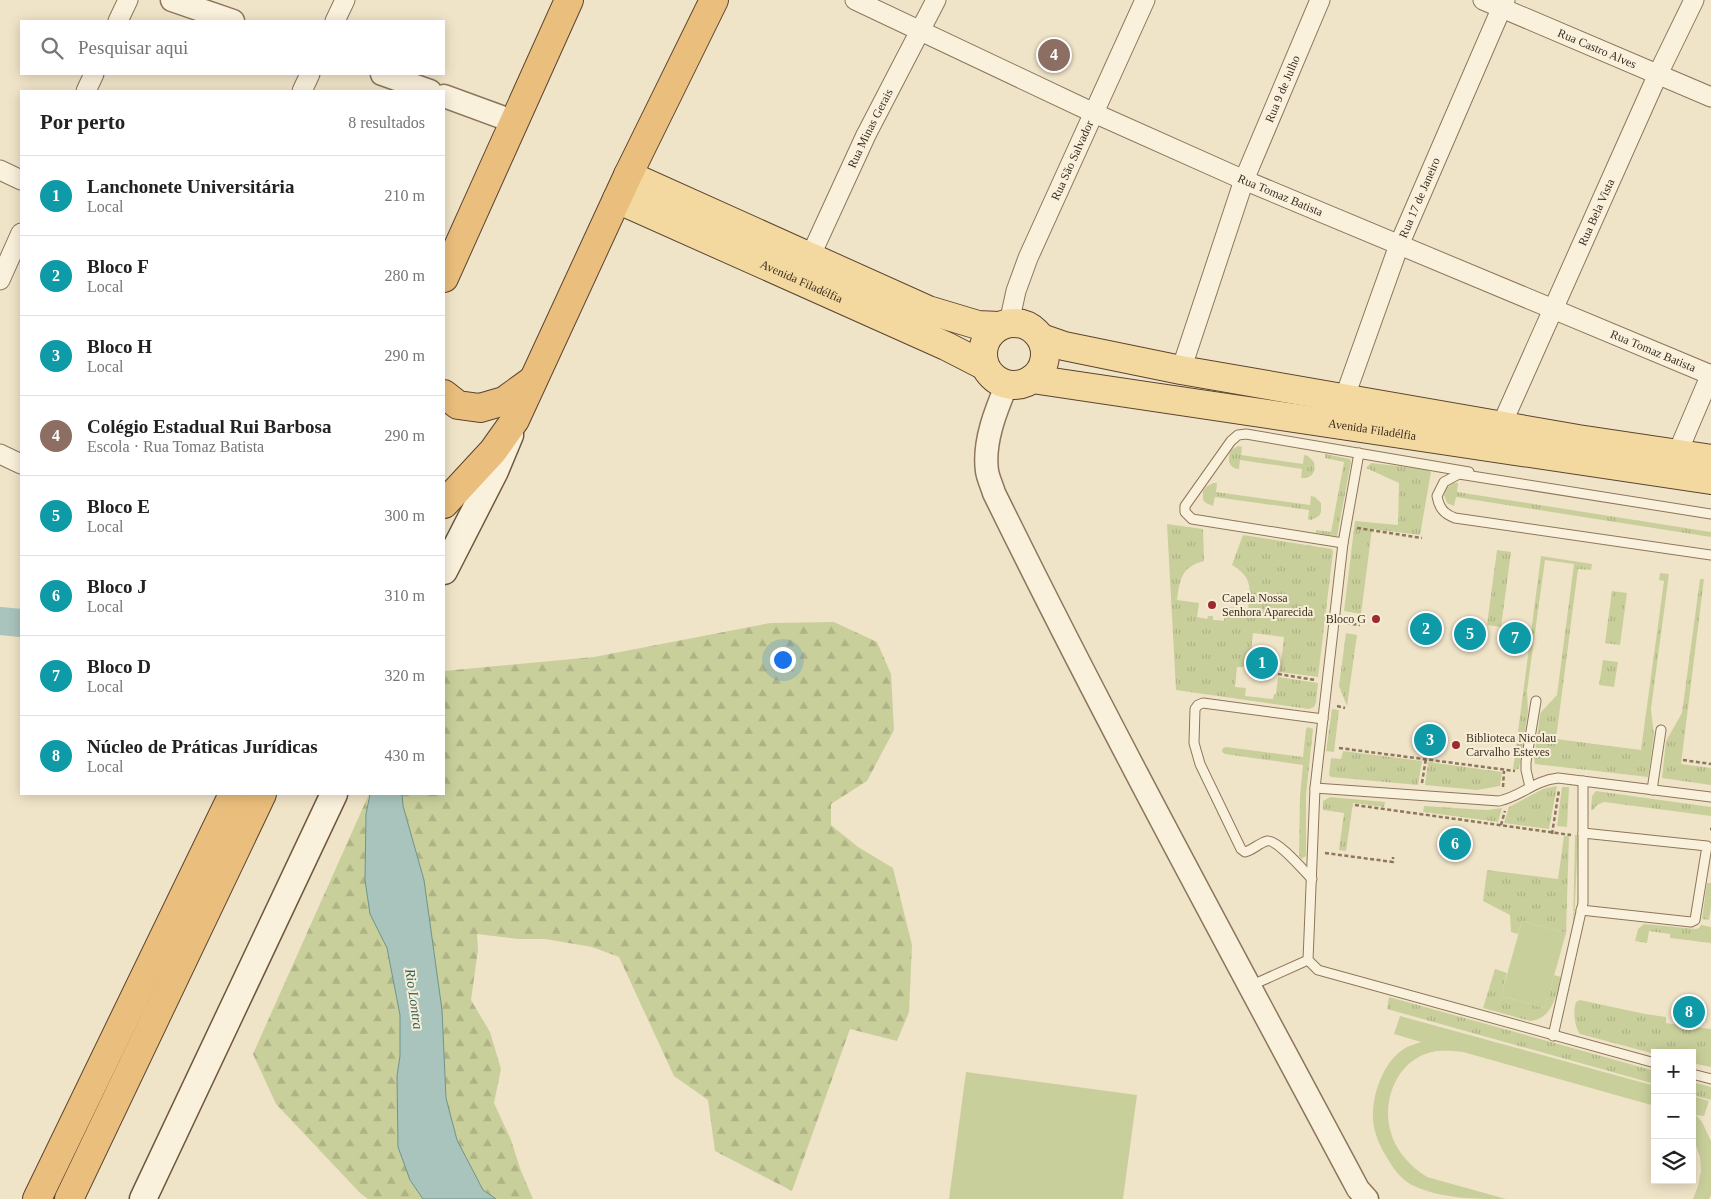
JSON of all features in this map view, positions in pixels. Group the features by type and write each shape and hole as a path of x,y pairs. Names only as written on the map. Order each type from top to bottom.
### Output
{"highway":[{"path":"445,276 569,0"},
{"path":"445,503 493,451 516,420 623,187 714,0"},
{"path":"445,395 458,405 480,408 504,401 534,379"},
{"path":"37,1199 233,795"},
{"path":"69,1199 262,795"}],"main road":[{"path":"623,187 810,257 928,310 978,325 1019,323 1028,326 1042,338 1045,356 1038,373 1019,382 998,380 990,374 985,366 983,348 986,339 1004,324"},
{"name":"Avenida Filadélfia","path":"623,187 985,366"},
{"name":"Avenida Filadélfia","path":"1042,338 1064,346 1181,370 1501,426 1711,459"},
{"name":"Avenida Filadélfia","path":"1019,382 1430,437 1711,480"},
{"path":"445,569 495,471 516,420"},
{"path":"143,1199 334,795"}],"street":[{"path":"118,20 128,0"},
{"path":"172,0 230,20"},
{"path":"335,20 345,0"},
{"name":"Rua Tomaz Batista","path":"855,0 1094,113 1244,180 1711,375"},
{"name":"Rua Minas Gerais","path":"810,257 866,135 936,0"},
{"name":"Rua São Salvador","path":"1004,324 1028,258 1145,0"},
{"name":"Rua 9 de Julho","path":"1181,370 1244,180 1320,0"},
{"name":"Rua Castro Alves","path":"1483,0 1503,4 1711,97"},
{"name":"Rua Bela Vista","path":"1501,426 1658,74 1694,0"},
{"name":"Rua 17 de Janeiro","path":"1344,399 1398,245 1503,4"},
{"path":"86,90 94,75"},
{"path":"302,90 310,75"},
{"path":"385,75 427,90"},
{"path":"445,96 515,122"},
{"path":"0,170 20,180"},
{"path":"0,280 20,235"},
{"path":"1677,454 1711,375"},
{"path":"1019,382 996,409 987,451 987,472 994,493 1077,658 1250,986 1358,1189 1367,1199"},
{"path":"0,454 20,464"}],"lane":[{"path":"1343,543 1192,519 1185,512 1185,506 1231,440 1238,435 1246,434 1466,470 1476,476"},
{"path":"1359,453 1343,543 1315,788 1308,960 1318,970 1651,1062"},
{"path":"1711,514 1459,474 1444,482 1437,496 1441,510 1455,518 1711,555"},
{"path":"1530,786 1526,770 1536,700"},
{"path":"1312,879 1276,843 1266,841 1250,851 1245,852 1241,849 1200,764 1194,742 1195,709 1198,704 1203,703 1323,719"},
{"path":"1652,790 1661,730"},
{"path":"1315,788 1499,801 1510,799 1530,786 1546,780 1561,779 1711,797"},
{"path":"1553,1036 1584,890 1583,782"},
{"path":"1581,910 1691,922 1695,920 1707,846 1583,833"},
{"path":"1250,986 1308,960"},
{"path":"1696,1075 1711,1079"}],"path":[{"path":"1372,531 1422,538"},
{"path":"1345,622 1360,625"},
{"path":"1278,674 1327,682"},
{"path":"1339,748 1504,770 1526,770"},
{"path":"1422,787 1426,759"},
{"path":"1683,760 1711,764"},
{"path":"1502,787 1504,770"},
{"path":"1552,833 1561,779"},
{"path":"1355,805 1572,835"},
{"path":"1501,825 1506,807"},
{"path":"1313,851 1392,862 1393,857"}],"green space":[{"path":"1238,446 1242,447 1241,455 1303,464 1304,455 1308,456 1314,462 1314,472 1308,477 1301,478 1302,469 1240,460 1239,469 1235,468 1229,462 1229,457 1231,450"},
{"path":"1325,454 1350,459 1351,462 1337,536 1316,533 1316,530 1331,532 1344,462 1325,458"},
{"path":"1371,463 1424,469 1431,472 1420,535 1372,529 1361,614 1344,611 1355,521 1398,525 1399,483 1366,468"},
{"path":"1213,483 1217,483 1216,492 1310,505 1311,496 1315,497 1321,503 1321,512 1319,516 1311,520 1308,519 1309,510 1215,497 1213,506 1203,500 1203,491"},
{"path":"1458,483 1457,492 1711,532 1711,537 1456,497 1454,506 1447,503 1444,495 1447,487"},
{"path":"1167,524 1203,529 1204,561 1186,570 1179,586 1177,600 1199,603 1197,617 1207,619 1208,616 1213,616 1213,620 1224,621 1226,607 1248,609 1249,584 1239,569 1232,565 1243,535 1332,549 1318,677 1280,672 1284,637 1253,633 1250,659 1245,659 1244,667 1237,667 1235,687 1246,688 1245,696 1273,699 1274,694 1276,694 1278,677 1318,683 1314,707 1309,709 1176,690"},
{"path":"1497,550 1511,552 1501,627 1487,625"},
{"path":"1541,556 1592,564 1591,570 1578,569 1556,739 1641,750 1664,581 1659,580 1660,573 1669,574 1651,709 1654,735 1648,777 1535,764 1534,758 1540,715 1557,695 1574,564 1545,560 1527,691 1528,712 1519,769 1513,770"},
{"path":"1700,579 1704,579 1681,764 1711,768 1711,785 1662,778 1666,741 1682,713"},
{"path":"1612,591 1627,593 1620,645 1605,643"},
{"path":"834,622 877,642 891,674 894,730 867,781 831,804 831,825 858,847 893,868 912,945 909,1012 897,1041 850,1029 792,1191 715,1151 708,1100 674,1076 619,957 592,947 545,939 518,939 477,934 478,950 471,1000 490,1032 501,1069 494,1103 511,1140 533,1199 496,1199 483,1190 457,1140 446,1098 442,1010 424,880 403,806 402,795 445,795 445,671 594,657 770,623"},
{"path":"1346,633 1357,635 1347,706 1339,686"},
{"path":"1603,660 1618,662 1614,687 1599,685"},
{"path":"1332,709 1339,710 1334,752 1326,751"},
{"path":"1308,727 1313,729 1306,795 1306,856 1301,859 1299,855 1300,796 1303,765 1222,752 1223,748 1226,747 1303,757 1306,729"},
{"path":"1343,751 1422,761 1418,785 1331,777 1329,775 1331,758 1341,759"},
{"path":"1428,762 1502,772 1500,786 1477,790 1425,785"},
{"path":"1557,786 1549,829 1504,823 1509,807 1543,789"},
{"path":"1562,787 1569,787 1567,827 1557,826"},
{"path":"1596,791 1711,807 1711,816 1604,802 1591,810 1592,796"},
{"path":"369,795 366,814 365,880 370,914 387,948 400,1015 400,1056 397,1076 398,1147 410,1180 423,1199 368,1199 361,1194 276,1104 253,1054"},
{"path":"1330,797 1385,802 1384,807 1353,803 1346,851 1339,850 1344,813 1323,810 1323,801"},
{"path":"1424,806 1487,810 1502,808 1498,822 1423,812"},
{"path":"1575,835 1578,835 1573,927"},
{"path":"1564,836 1569,836 1566,933 1522,921 1518,934 1511,932 1510,915 1483,901 1487,870 1558,879"},
{"path":"1707,883 1711,883 1709,920 1702,919"},
{"path":"1522,921 1566,933 1545,1008 1501,996"},
{"path":"1644,924 1696,929 1701,925 1711,927 1711,943 1670,938 1670,934 1649,931 1647,943 1635,941 1638,929"},
{"path":"1495,969 1507,973 1501,996 1545,1008 1554,975 1561,977 1549,1011 1544,1016 1530,1021 1483,1008"},
{"path":"1389,997 1651,1070 1651,1083 1387,1009"},
{"path":"1580,1000 1666,1017 1666,1023 1711,1029 1711,1067 1696,1064 1696,1049 1651,1049 1651,1053 1580,1034 1575,1023 1576,1002"},
{"path":"1400,1016 1651,1085 1651,1105 1463,1052 1432,1052 1420,1056 1401,1073 1390,1095 1388,1121 1396,1146 1415,1168 1427,1177 1506,1199 1481,1199 1433,1193 1410,1184 1399,1175 1380,1146 1373,1124 1374,1103 1382,1075 1399,1052 1421,1042 1394,1034"},
{"path":"966,1072 1137,1095 1123,1199 949,1199"},
{"path":"1696,1083 1711,1087 1711,1100 1696,1096"},
{"path":"1696,1097 1709,1101 1704,1116 1696,1115"},
{"path":"1696,1115 1702,1122 1711,1141 1711,1195 1709,1199 1693,1199 1701,1171 1700,1157 1696,1146"}],"water":[{"path":"370,795 402,795 403,806 424,880 442,1010 446,1098 457,1140 483,1190 496,1199 423,1199 410,1180 398,1147 397,1076 400,1056 400,1015 387,948 370,914 365,880 366,814"}],"waterway":[{"name":"Rio Lontra","path":"0,621 20,623"}],"place":[{"name":"Colégio Estadual Rui Barbosa","path":"1054,55"},
{"name":"Capela Nossa Senhora Aparecida","path":"1212,605"},
{"name":"Bloco G","path":"1376,619"},
{"name":"Bloco F","path":"1426,629"},
{"name":"Bloco E","path":"1470,634"},
{"name":"Bloco D","path":"1515,638"},
{"name":"Lanchonete Universitária","path":"1262,663"},
{"name":"Bloco H","path":"1430,740"},
{"name":"Biblioteca Nicolau Carvalho Esteves","path":"1456,745"},
{"name":"Bloco J","path":"1455,844"},
{"name":"Núcleo de Práticas Jurídicas","path":"1689,1012"}]}
